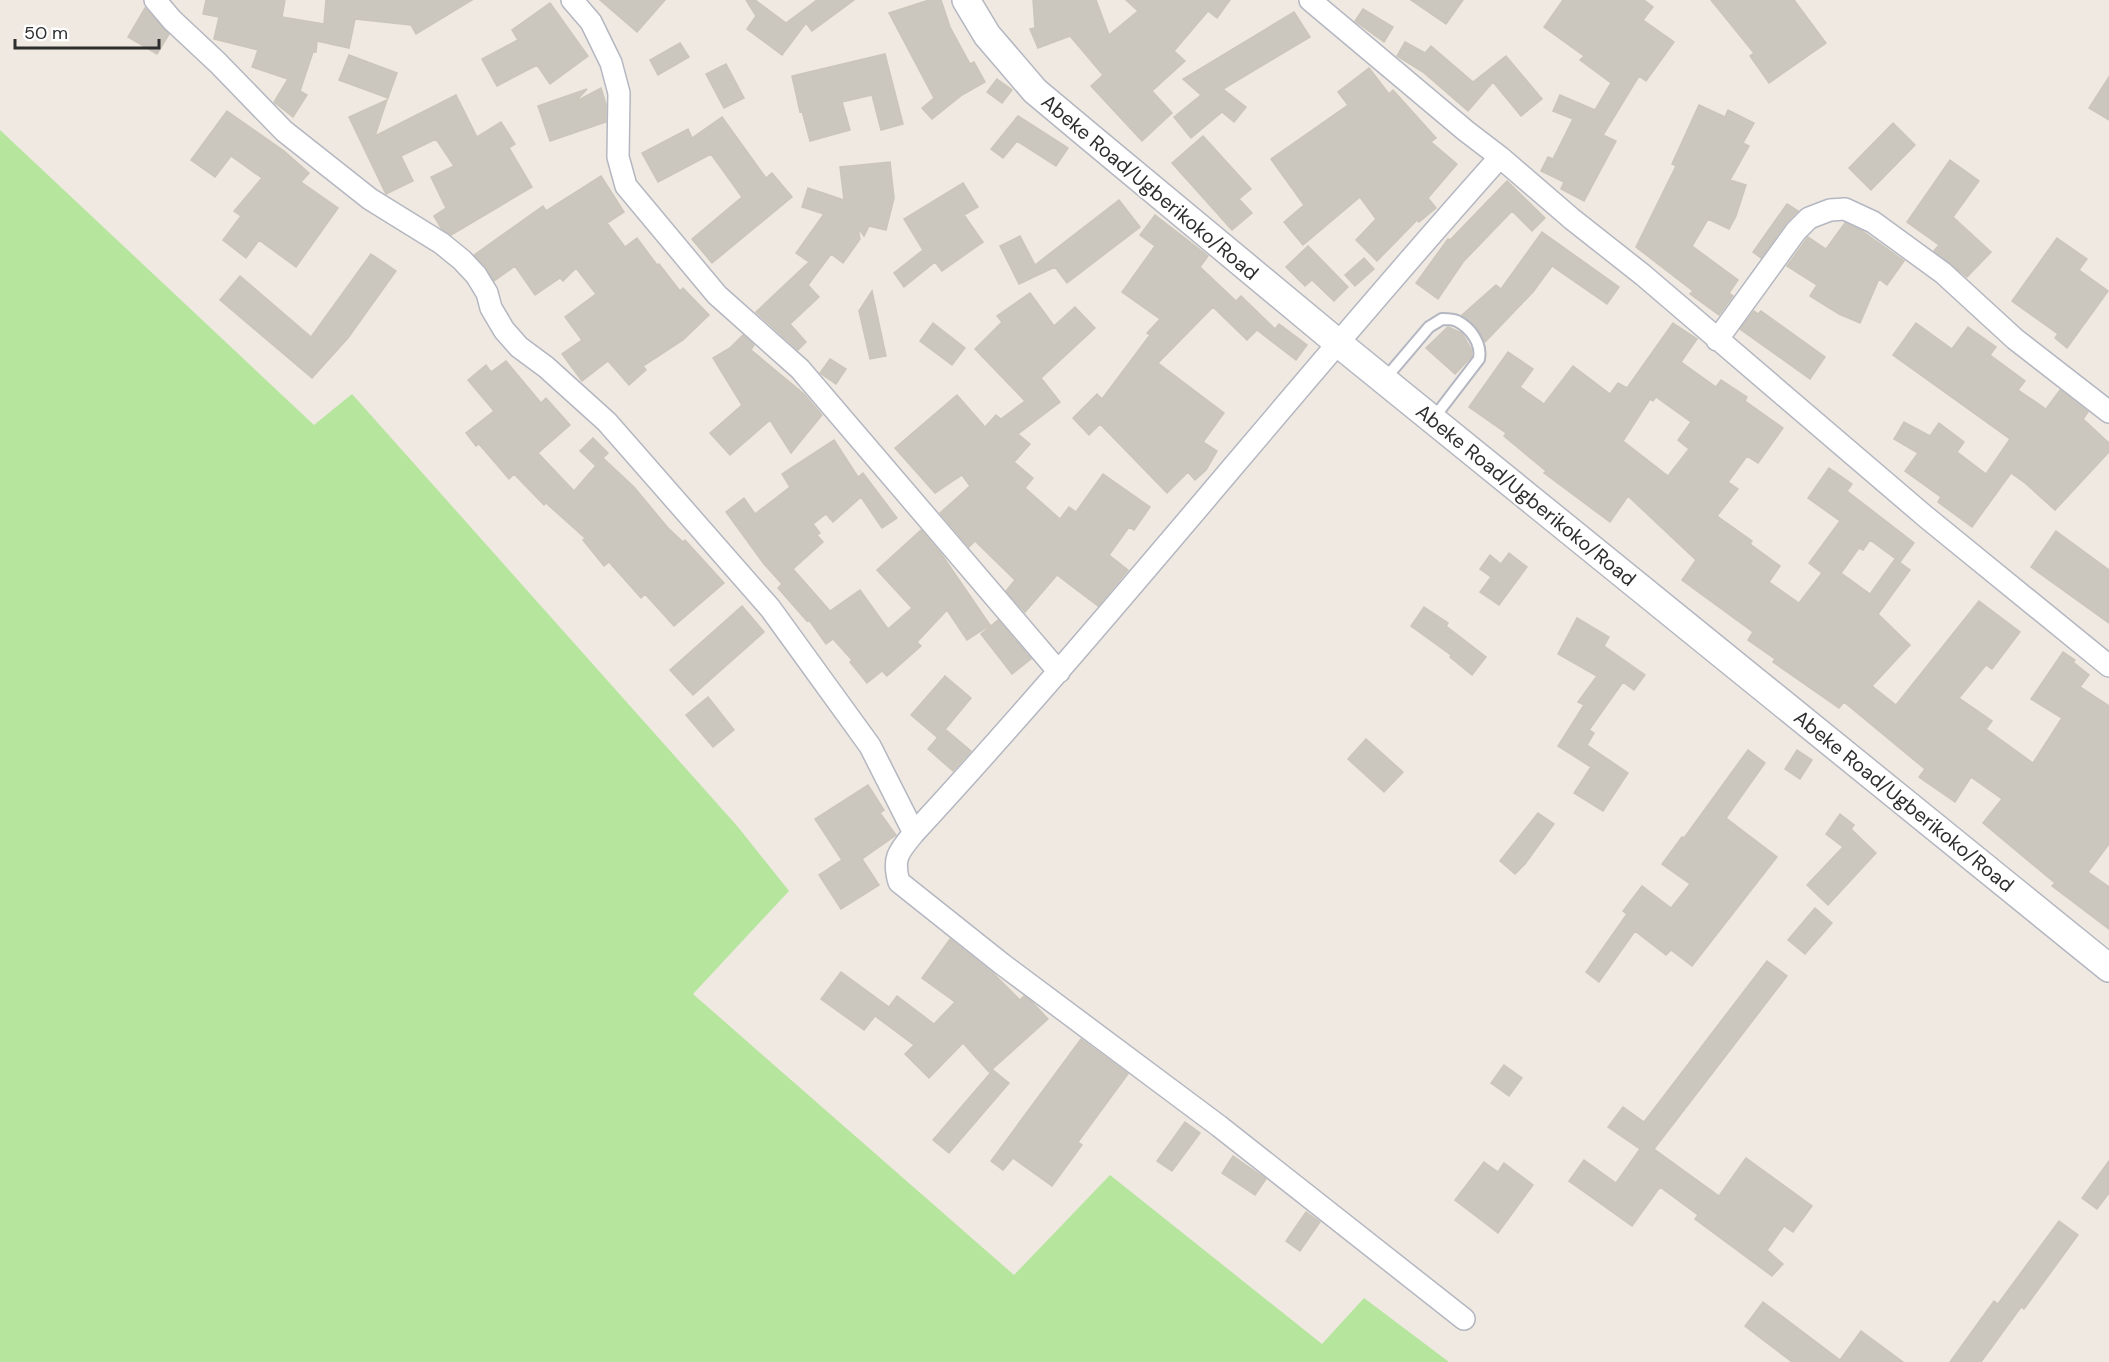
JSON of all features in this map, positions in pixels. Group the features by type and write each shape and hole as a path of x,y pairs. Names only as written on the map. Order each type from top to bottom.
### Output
{"street":[{"path":"155,0 172,20 218,63 284,131 370,199 441,243 476,275 504,330 519,347 546,367 607,422 770,608 870,746 914,833"},
{"path":"572,0 591,22 611,63 619,93 618,157 626,186 717,295 800,369 1059,672"},
{"name":"Abeke Road/Ugberikoko/Road","path":"966,0 987,35 1035,91 1338,343 2109,968"},
{"path":"1310,0 1926,516 2109,666"},
{"path":"1464,1319 1219,1126 1002,964 899,882 895,868 898,853 914,833 1059,672 1338,343 1500,157"},
{"path":"1717,340 1796,231 1809,218 1830,210 1845,209 1873,222 1942,273 2015,339 2109,412"}],"lane":[{"path":"1384,380 1430,327 1442,319 1456,321 1466,328 1481,350 1479,359 1433,419"}],"green space":[{"path":"0,130 314,425 352,394 738,827 789,891 693,994 1014,1275 1110,1175 1322,1344 1364,1298 1449,1362 0,1362"}],"building":[{"path":"206,0 285,0 282,17 324,24 326,0 472,0 416,34 411,25 355,19 349,48 317,41 316,52 313,52 300,91 307,95 293,117 274,102 288,79 252,67 258,50 214,39 219,17 203,14"},
{"path":"600,0 665,0 637,32"},
{"path":"746,0 755,0 786,23 817,0 854,0 812,31 806,23 782,55 747,29 756,16"},
{"path":"929,0 941,0 950,27 970,64 974,62 985,82 962,95 932,119 922,108 934,98 889,13"},
{"path":"1033,0 1096,0 1109,35 1138,11 1126,0 1230,0 1217,18 1208,11 1174,51 1185,61 1152,91 1172,113 1142,141 1091,86 1103,75 1070,36 1038,48 1030,29 1035,28"},
{"path":"1411,0 1463,0 1446,24"},
{"path":"1563,0 1644,0 1653,7 1643,20 1674,42 1646,81 1639,76 1603,135 1616,141 1584,201 1561,189 1564,182 1541,171 1548,157 1553,159 1573,119 1553,111 1560,95 1595,110 1611,83 1580,60 1584,56 1544,27"},
{"path":"1711,0 1794,0 1826,43 1769,83 1750,56 1754,53"},
{"path":"550,3 588,56 550,84 537,65 497,86 482,59 518,40 512,30"},
{"path":"145,8 169,34 157,54 128,37"},
{"path":"1363,9 1393,27 1384,42 1355,21"},
{"path":"1294,12 1310,37 1223,89 1246,107 1234,122 1222,112 1191,138 1174,117 1201,95 1183,79"},
{"path":"1405,42 1425,53 1431,46 1473,82 1506,56 1542,99 1521,116 1493,82 1468,111 1423,72 1397,56"},
{"path":"680,43 689,57 658,75 650,60"},
{"path":"885,54 903,124 881,130 872,95 842,102 850,130 810,141 802,111 800,112 792,76"},
{"path":"349,55 397,73 388,98 339,80"},
{"path":"726,64 744,98 724,108 706,74"},
{"path":"1369,68 1389,94 1393,90 1436,138 1431,142 1457,164 1428,198 1436,208 1419,222 1417,220 1377,261 1356,240 1376,219 1360,197 1303,245 1284,222 1304,205 1271,159 1348,105 1338,92"},
{"path":"2109,77 2109,120 2089,108"},
{"path":"997,79 1012,90 1002,103 987,92"},
{"path":"601,88 606,104 606,122 550,141 538,106 587,89 575,102"},
{"path":"456,95 477,137 501,122 515,144 509,148 532,187 451,235 441,228 434,216 446,208 431,177 454,166 436,139 401,156 413,181 386,194 349,117 387,100 375,136"},
{"path":"1699,105 1725,117 1728,110 1754,123 1743,143 1749,146 1730,180 1746,185 1736,216 1729,229 1708,219 1692,246 1738,280 1729,293 1733,296 1719,315 1690,294 1693,291 1636,247 1676,166 1672,164"},
{"path":"227,111 284,151 309,173 301,182 338,208 296,267 259,240 246,258 223,240 241,216 234,211 262,178 231,156 215,177 191,160"},
{"path":"1018,116 1068,148 1056,166 1017,141 1003,158 991,149"},
{"path":"722,117 766,178 772,173 792,197 712,263 692,239 742,197 711,154 658,182 642,153 688,129 692,138"},
{"path":"1893,123 1915,145 1871,190 1849,168"},
{"path":"1203,136 1251,189 1239,199 1252,213 1232,230 1172,163"},
{"path":"1950,160 1979,181 1953,217 1991,252 1967,277 1934,251 1939,245 1907,222"},
{"path":"890,162 894,198 886,230 869,226 864,236 858,228 860,239 843,263 831,254 808,285 819,297 790,324 806,342 798,350 756,312 809,262 796,253 824,214 802,207 808,188 844,200 840,167"},
{"path":"601,176 624,212 607,223 625,247 637,238 680,291 683,288 709,315 683,340 643,366 646,370 629,385 608,361 582,381 562,354 582,340 565,317 596,294 576,268 563,281 560,278 535,295 515,266 494,281 485,266 474,255 543,206 546,211"},
{"path":"1507,181 1545,218 1532,231 1512,211 1463,262 1438,299 1416,283 1448,239 1450,240"},
{"path":"963,183 978,207 964,215 983,242 942,271 935,262 904,287 894,273 923,250 904,219"},
{"path":"1119,200 1140,227 1067,283 1055,267 1019,284 1000,246 1020,236 1035,265"},
{"path":"1787,204 1798,211 1786,223 1761,258 1753,252"},
{"path":"1155,215 1208,256 1200,267 1236,301 1241,296 1275,329 1279,324 1307,345 1296,360 1257,330 1247,340 1213,307 1158,363 1224,413 1203,442 1217,451 1206,470 1195,480 1188,472 1167,493 1100,424 1089,435 1073,418 1097,394 1102,399 1150,335 1147,333 1160,319 1122,292 1155,246 1140,235"},
{"path":"1845,223 1862,231 1904,261 1887,285 1879,279 1860,323 1839,314 1810,296 1817,285 1787,266 1808,237 1826,249"},
{"path":"1542,232 1619,287 1607,304 1552,266 1533,292 1485,342 1476,327 1462,315 1496,285 1501,289"},
{"path":"2057,238 2087,259 2079,270 2108,291 2067,348 2055,338 2058,334 2012,301"},
{"path":"1308,246 1348,287 1334,301 1312,280 1305,286 1286,267"},
{"path":"371,254 396,271 348,338 312,378 220,300 240,276 311,337"},
{"path":"1364,258 1374,269 1355,286 1345,275"},
{"path":"872,291 886,356 870,359 859,311"},
{"path":"1030,293 1054,326 1075,307 1095,328 1041,378 1060,402 1018,434 1030,444 1014,462 1033,478 1025,488 1060,519 1069,507 1076,512 1103,474 1150,507 1134,530 1129,527 1109,555 1128,570 1098,606 1057,575 1025,612 1006,591 1015,580 975,541 969,547 940,513 970,486 962,475 935,493 895,448 957,395 985,427 996,415 1001,419 1025,401 975,349 1002,322 997,316"},
{"path":"1754,311 1758,314 1761,311 1825,357 1810,379 1740,329"},
{"path":"933,323 965,348 952,365 920,341"},
{"path":"1673,323 1697,339 1681,362 1716,387 1721,380 1747,397 1745,401 1783,428 1758,463 1747,456 1728,482 1738,489 1717,516 1752,541 1750,544 1780,566 1769,582 1799,603 1822,573 1809,563 1840,521 1808,498 1829,468 1852,484 1847,491 1914,543 1900,562 1870,540 1863,550 1859,548 1841,573 1870,594 1895,559 1910,570 1878,614 1910,645 1872,686 1896,705 1979,601 2020,632 1992,669 1986,665 1959,698 1992,721 1986,729 2033,763 2062,718 2031,699 2063,652 2075,660 2073,662 2089,675 2080,687 2109,706 2109,844 2088,872 2109,887 2109,929 2052,886 2055,883 1983,823 2002,799 1971,777 1955,802 1919,777 1925,769 1844,702 1839,708 1773,662 1775,659 1748,640 1753,632 1682,580 1696,560 1628,496 1610,522 1544,473 1546,471 1504,436 1506,433 1469,407 1508,352 1533,369 1520,387 1544,404 1573,366 1610,394 1618,383 1627,388","holes":["1656,397 1691,422 1678,440 1689,449 1668,476 1623,441 1650,399 1653,401"]},
{"path":"1916,323 1952,349 1968,327 1996,347 1990,355 2025,381 2018,390 2046,409 2060,390 2088,412 2083,419 2109,443 2109,452 2055,510 2011,473 1972,527 1938,502 1941,497 1905,471 1918,453 1894,439 1904,422 1930,436 1939,423 1964,442 1957,452 1986,474 2010,439 1893,355"},
{"path":"1448,327 1462,333 1471,349 1472,356 1455,374 1426,348"},
{"path":"743,335 754,345 751,350 804,394 822,415 791,453 770,420 730,455 710,433 742,405 713,358 730,348"},
{"path":"830,359 846,369 836,384 820,373"},
{"path":"506,361 541,403 546,398 570,425 538,453 574,491 596,466 580,451 593,438 608,453 603,458 634,487 668,528 683,542 685,540 724,583 674,626 645,594 641,598 609,562 604,566 583,540 585,538 546,503 544,505 514,474 509,479 479,444 476,446 466,433 494,411 468,380 486,365 491,372"},
{"path":"834,440 858,477 863,473 897,518 882,528 861,497 833,522 826,514 813,524 820,533 817,535 823,542 793,569 830,611 860,590 888,629 912,608 877,570 921,530 942,555 990,625 967,640 947,610 917,642 921,646 887,676 882,671 867,683 850,662 852,660 833,639 826,644 809,620 807,621 778,588 782,584 764,564 726,512 744,498 755,514 790,487 782,474"},
{"path":"2056,531 2109,570 2109,623 2031,567"},
{"path":"1509,553 1527,567 1499,605 1480,592 1491,577 1480,569 1490,555 1501,564"},
{"path":"742,606 764,632 693,695 670,670"},
{"path":"1424,607 1448,623 1446,626 1486,657 1472,675 1450,657 1451,655 1411,626"},
{"path":"1577,618 1609,637 1604,646 1645,675 1634,690 1623,682 1589,730 1594,733 1587,745 1628,773 1603,811 1574,793 1591,767 1558,746 1584,705 1578,702 1597,676 1558,654"},
{"path":"998,620 1031,659 1012,674 981,634"},
{"path":"945,676 971,698 938,738 911,715"},
{"path":"708,697 734,730 713,747 686,715"},
{"path":"945,729 971,751 953,771 928,749"},
{"path":"1366,739 1403,772 1384,792 1348,759"},
{"path":"1748,750 1765,763 1726,818 1777,857 1692,966 1671,950 1666,955 1635,931 1599,982 1586,972 1627,914 1623,911 1642,886 1671,908 1690,884 1662,864 1682,837 1684,838"},
{"path":"1797,750 1812,760 1800,779 1785,769"},
{"path":"868,785 884,810 880,813 896,835 862,859 879,885 841,909 819,875 842,860 815,819"},
{"path":"1538,813 1554,824 1515,874 1500,861"},
{"path":"1840,814 1854,825 1851,829 1876,853 1828,905 1807,885 1843,847 1826,834"},
{"path":"1815,908 1832,923 1805,954 1788,940"},
{"path":"950,939 994,974 1020,1000 1024,996 1048,1019 989,1072 963,1043 929,1078 905,1054 914,1045 875,1016 864,1030 821,999 841,972 889,1007 897,996 934,1024 955,1002 922,978"},
{"path":"1767,961 1787,976 1654,1149 1719,1196 1746,1158 1812,1206 1793,1232 1784,1226 1767,1250 1783,1264 1772,1276 1695,1219 1698,1215 1660,1187 1632,1226 1569,1181 1584,1160 1616,1183 1640,1149 1608,1127 1623,1107 1644,1122"},
{"path":"1081,1039 1128,1074 1078,1142 1082,1145 1052,1186 1013,1158 1003,1170 991,1161"},
{"path":"1504,1065 1522,1078 1509,1096 1491,1083"},
{"path":"993,1070 1009,1083 949,1153 933,1140"},
{"path":"1185,1122 1200,1133 1172,1171 1157,1161"},
{"path":"1233,1156 1266,1179 1255,1195 1222,1173"},
{"path":"2109,1161 2109,1193 2097,1209 2082,1198"},
{"path":"1484,1162 1498,1172 1504,1163 1533,1185 1498,1233 1455,1200"},
{"path":"1306,1212 1320,1222 1300,1251 1286,1241"},
{"path":"2059,1221 2078,1235 2024,1309 2021,1307 1981,1362 1950,1362 1994,1301 1998,1304"},
{"path":"1763,1302 1840,1360 1861,1331 1903,1362 1792,1362 1745,1326"}]}
